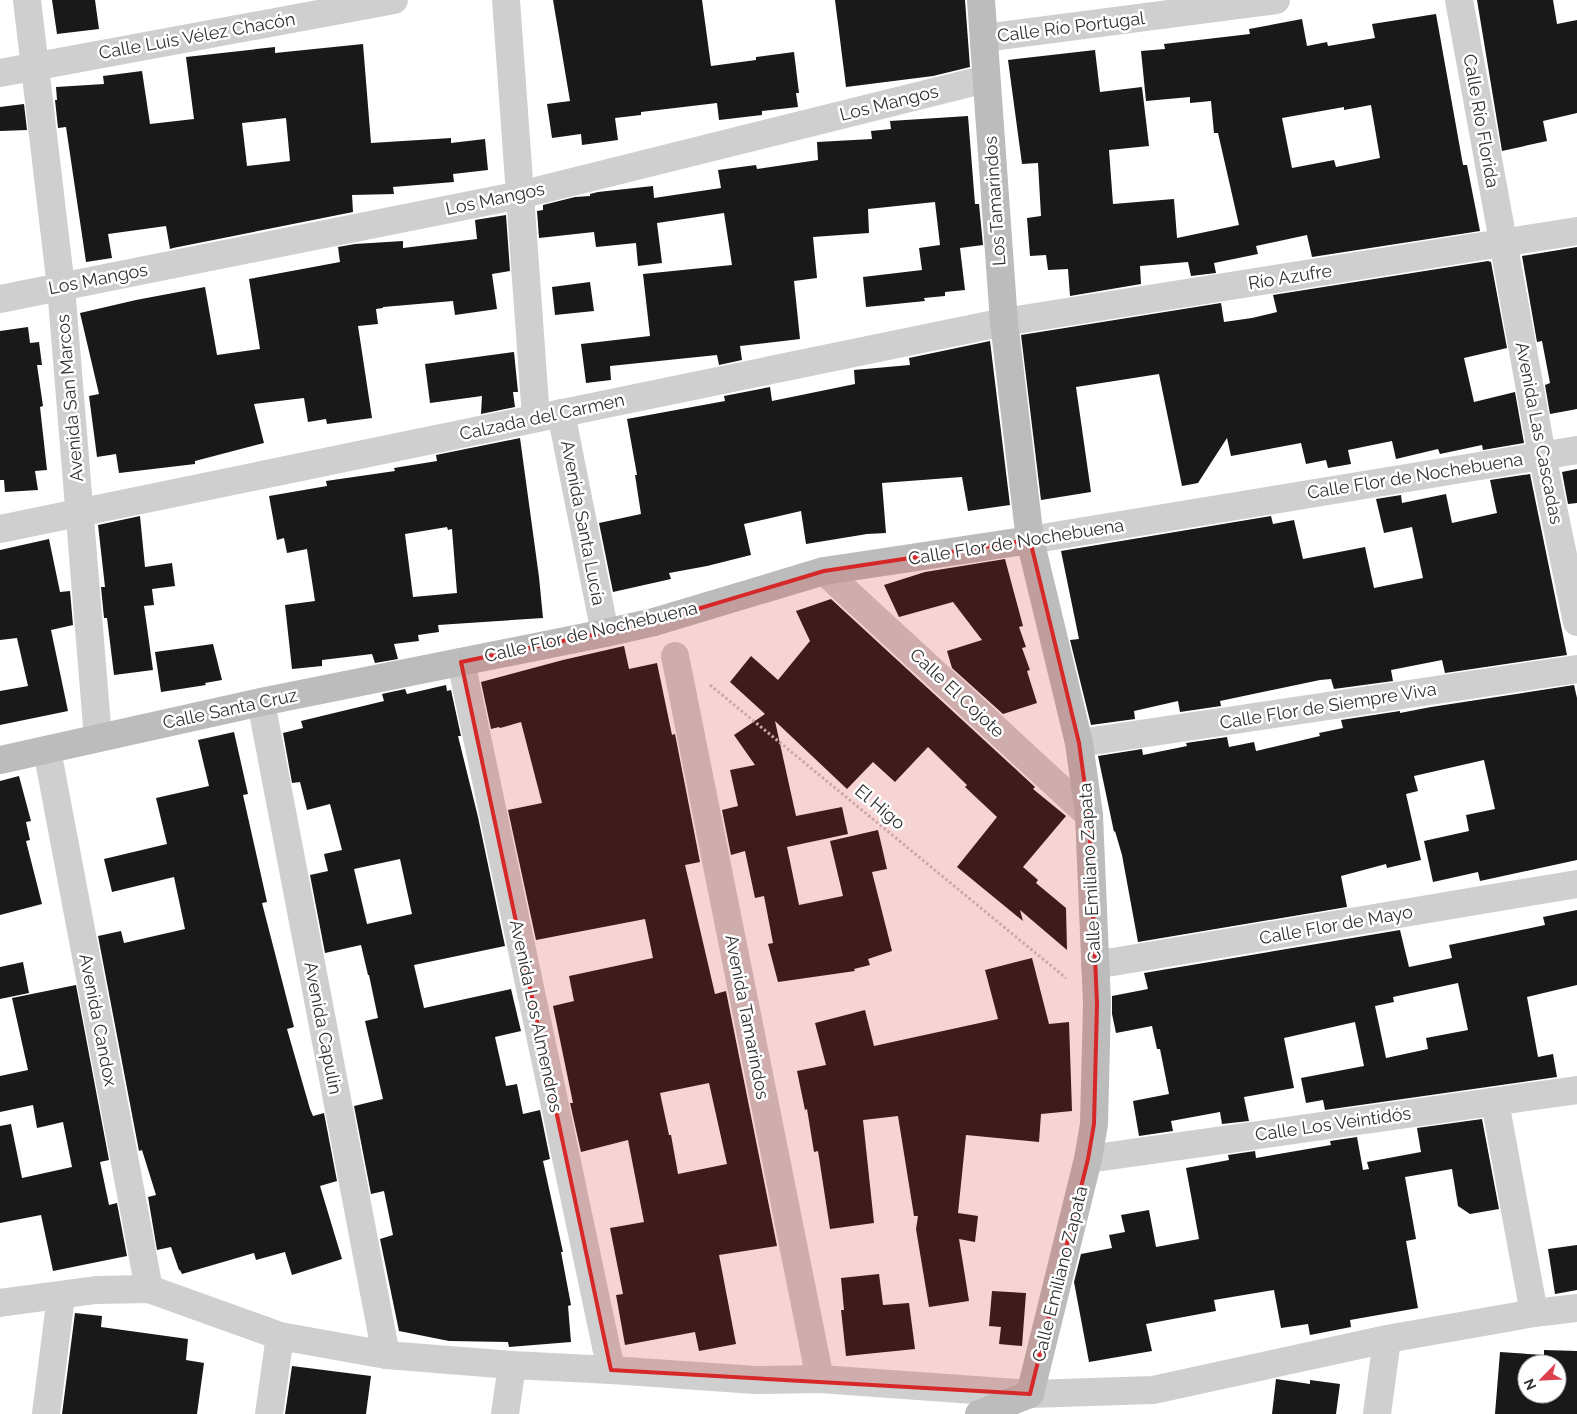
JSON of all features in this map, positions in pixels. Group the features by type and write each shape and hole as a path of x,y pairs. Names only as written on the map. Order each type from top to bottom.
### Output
{"street":[{"name":"Avenida San Marcos","path":"27,0 61,287 98,738"},
{"name":"Calle Luis Vélez Chacón","path":"0,73 394,0"},
{"name":"Avenida Santa Lucía","path":"506,0 520,195 549,416 606,633"},
{"name":"Los Tamarindos","path":"981,0 1004,322"},
{"name":"Calle Río Portugal","path":"984,38 1276,0"},
{"name":"Calle Río Florida","path":"1459,0 1504,243"},
{"name":"Los Mangos","path":"0,299 520,195 986,79"},
{"name":"Río Azufre","path":"1004,322 1577,231"},
{"name":"Avenida Las Cascadas","path":"1504,243 1542,455 1577,622"},
{"name":"Calzada del Carmen","path":"0,529 1004,322"},
{"name":"Calle Emiliano Zapata","path":"1004,322 1030,540 1079,743 1090,815 1098,1004 1094,1124 1088,1159 1030,1394"},
{"name":"Calle Flor de Nochebuena","path":"461,662 654,622 824,571 1030,540 1577,450"},
{"name":"Calle El Cojote","path":"824,571 1090,815"},
{"name":"Avenida Tamarindos","path":"675,656 820,1379"},
{"name":"Calle Santa Cruz","path":"0,760 261,702 461,662"},
{"name":"Avenida Los Almendros","path":"461,662 611,1370"},
{"name":"Calle Flor de Siempre Viva","path":"1079,743 1577,669"},
{"name":"Avenida Capulin","path":"261,702 386,1355"},
{"name":"Avenida Candox","path":"47,750 149,1289"},
{"name":"Calle Flor de Mayo","path":"1095,965 1577,884"},
{"name":"Calle Los Veintidós","path":"1088,1159 1577,1090"},
{"path":"1495,1102 1534,1313"},
{"path":"0,1303 96,1290 149,1289 280,1336 386,1355 755,1380 820,1379 1151,1402 1387,1339 1534,1313 1577,1308"},
{"path":"46,1414 61,1296"},
{"path":"269,1414 280,1336"},
{"path":"1377,1414 1387,1339"},
{"path":"505,1414 512,1365"},
{"path":"979,1414 1030,1394"}],"path":[{"name":"El Higo","path":"675,656 1098,1004"}],"highlighted area":[{"path":"1030,540 1079,743 1089,815 1097,1004 1094,1124 1088,1159 1030,1394 611,1370 461,662 654,622 824,571"}],"building":[{"path":"52,0 95,0 99,29 57,34"},
{"path":"553,0 702,0 711,66 756,60 756,57 794,52 799,93 796,93 798,107 762,111 762,115 719,120 717,103 641,112 641,115 615,118 618,140 582,145 581,134 552,138 547,104 570,101"},
{"path":"835,0 965,0 970,67 933,76 846,87"},
{"path":"1477,0 1553,0 1557,24 1577,20 1577,113 1543,121 1547,141 1502,151"},
{"path":"1436,14 1463,165 1467,165 1480,231 1312,257 1307,235 1256,246 1258,254 1214,263 1216,273 1191,276 1188,262 1140,266 1141,284 1070,296 1068,269 1048,270 1046,255 1030,256 1027,218 1041,216 1038,163 1022,164 1008,60 1095,50 1100,92 1142,87 1149,146 1109,150 1113,204 1174,199 1177,238 1239,225 1218,133 1214,133 1211,101 1190,103 1190,97 1146,101 1141,51 1165,49 1164,44 1250,34 1249,29 1302,19 1307,46 1327,42 1328,46 1375,38 1372,24","holes":["1371,105 1380,158 1336,167 1334,160 1292,168 1282,118 1344,107 1344,110"]},
{"path":"363,44 371,143 451,138 451,143 485,139 488,170 453,174 454,182 393,187 394,194 352,195 353,212 170,249 166,226 108,234 112,258 86,262 66,127 58,128 55,100 57,100 56,87 104,84 103,76 142,71 150,124 194,119 186,57 275,47 275,53","holes":["286,118 290,161 247,166 242,123"]},
{"path":"24,104 27,130 0,131 0,107"},
{"path":"968,116 975,204 979,204 983,245 960,248 965,290 945,292 945,296 924,298 925,301 866,307 863,277 922,270 919,248 940,245 935,202 868,209 869,233 813,237 817,278 794,281 800,339 740,346 742,360 719,365 717,355 610,366 611,380 586,383 581,344 650,336 643,274 732,265 724,213 657,223 662,263 638,266 636,243 596,247 594,232 539,238 537,211 543,210 543,205 575,197 590,196 590,194 598,192 653,186 654,198 721,188 718,170 756,165 757,169 818,160 817,142 872,139 871,131 891,129 890,121"},
{"path":"506,215 510,271 492,274 497,309 455,315 453,301 383,307 376,309 378,324 358,326 372,418 327,424 326,419 308,422 304,398 254,404 264,443 195,461 195,464 119,473 116,454 97,457 89,396 99,394 80,313 205,287 217,355 260,349 249,279 340,262 338,247 355,244 403,241 403,248 477,239 475,220"},
{"path":"1577,247 1577,409 1550,414 1545,385 1550,383 1542,341 1537,342 1522,256"},
{"path":"1491,262 1507,348 1464,358 1474,402 1515,392 1524,443 1483,450 1482,445 1440,454 1438,449 1396,459 1392,441 1348,450 1351,464 1328,468 1326,460 1306,464 1301,443 1231,456 1227,438 1198,483 1182,486 1159,374 1076,387 1091,492 1041,500 1021,335 1221,303 1224,322 1252,318 1277,312 1273,295"},
{"path":"590,282 594,311 555,315 552,287"},
{"path":"28,327 30,343 39,342 42,365 37,365 43,406 40,407 47,470 35,471 38,490 5,492 4,480 0,480 0,331"},
{"path":"990,341 1010,505 968,511 962,477 882,483 886,533 867,534 806,544 801,511 744,524 751,555 669,573 671,579 613,592 599,523 641,514 635,475 637,475 627,419 725,401 724,396 770,387 772,401 855,384 854,370 910,365 909,358"},
{"path":"514,352 518,392 513,392 515,407 481,414 482,396 430,403 425,364"},
{"path":"520,438 543,618 438,625 439,632 418,635 419,641 394,644 398,659 375,663 372,654 322,660 322,666 292,669 285,605 315,601 307,549 287,553 284,538 277,540 269,496 327,486 326,481 395,471 394,468 437,461 436,455","holes":["447,527 448,530 452,529 457,593 413,597 405,534"]},
{"path":"1577,469 1577,503 1568,504 1562,472"},
{"path":"1530,474 1567,655 1445,673 1442,660 1391,670 1393,681 1334,689 1331,679 1320,680 1220,701 1221,706 1180,712 1178,701 1134,711 1135,719 1091,725 1070,640 1079,639 1061,551 1271,516 1273,524 1294,520 1303,559 1365,547 1374,588 1423,578 1412,527 1384,533 1376,499 1401,495 1402,503 1446,494 1452,523 1497,513 1490,480"},
{"path":"140,516 145,567 172,563 175,586 152,589 154,605 144,606 153,670 114,675 107,618 104,618 101,587 105,587 98,525"},
{"path":"49,539 60,592 70,591 73,625 51,630 68,711 0,725 0,691 28,686 17,638 0,640 0,550"},
{"path":"1005,559 1023,626 1019,627 1026,647 1022,648 1030,670 1027,671 1037,703 1003,714 952,668 947,651 982,640 953,602 899,617 884,585 925,572"},
{"path":"831,599 1035,787 1033,789 1066,816 1023,867 1038,880 1036,883 1066,908 1067,950 1020,910 1023,921 957,867 997,817 965,787 967,785 928,747 895,782 873,762 847,789 775,721 796,816 842,807 848,834 787,847 799,905 843,896 830,841 878,830 887,869 872,872 892,951 868,959 870,965 854,969 855,971 778,982 768,944 773,943 764,896 755,898 745,851 731,855 722,810 738,806 730,770 755,765 734,735 765,714 730,682 751,656 778,680 810,641 796,611"},
{"path":"213,644 222,680 205,683 206,685 161,692 155,652"},
{"path":"624,646 629,669 657,663 672,735 675,734 700,862 685,865 715,994 726,991 777,1246 719,1255 736,1344 699,1351 695,1332 625,1345 616,1295 623,1294 610,1228 644,1222 628,1140 581,1152 570,1103 573,1103 553,1006 574,1001 569,976 653,958 645,919 536,940 508,810 542,803 521,722 491,729 481,682","holes":["709,1083 727,1164 678,1174 671,1135 669,1135 660,1093"]},
{"path":"446,685 447,691 451,690 461,736 458,736 478,817 505,946 414,965 424,1008 511,989 521,1031 495,1037 506,1086 517,1084 523,1114 540,1110 550,1159 543,1161 563,1252 561,1252 571,1305 568,1306 571,1342 509,1347 508,1342 449,1341 399,1331 380,1239 393,1235 384,1191 371,1194 354,1106 383,1099 365,1021 378,1018 361,945 325,953 310,875 328,871 324,854 342,850 330,804 307,810 300,782 292,783 283,733 303,728 301,721 384,701 382,694 405,689 407,694","holes":["400,859 412,914 367,924 354,869"]},
{"path":"1574,685 1577,698 1577,860 1480,881 1478,872 1433,882 1424,841 1469,831 1466,815 1495,809 1484,760 1414,776 1418,791 1406,794 1421,860 1387,868 1386,864 1341,876 1347,907 1138,942 1122,855 1114,832 1098,756 1142,749 1143,755 1187,746 1186,743 1227,737 1229,747 1254,742 1256,751 1320,736 1319,733 1343,728 1341,720 1400,711 1400,713"},
{"path":"234,732 248,794 243,795 267,902 262,903 294,1027 287,1029 313,1116 324,1113 337,1181 320,1186 342,1259 292,1275 285,1252 256,1260 254,1253 182,1274 171,1247 157,1250 148,1197 156,1195 142,1150 139,1151 98,936 121,931 124,943 185,929 174,877 112,892 104,859 167,844 156,798 209,786 198,740"},
{"path":"19,776 31,821 26,822 30,840 26,841 42,904 0,915 0,781"},
{"path":"1577,910 1577,985 1527,997 1538,1057 1553,1054 1557,1077 1325,1110 1323,1100 1306,1103 1301,1078 1364,1066 1355,1022 1284,1038 1294,1088 1244,1097 1249,1121 1222,1124 1220,1112 1171,1121 1173,1131 1139,1136 1133,1101 1169,1094 1160,1049 1157,1049 1152,1026 1116,1033 1112,1014 1112,996 1148,989 1144,973 1400,930 1409,967 1452,958 1449,945 1545,925 1543,917","holes":["1458,983 1468,1030 1426,1038 1428,1049 1386,1058 1375,1006 1394,1002 1393,997"]},
{"path":"1032,958 1049,1024 1069,1022 1072,1111 1041,1114 1039,1142 966,1135 958,1213 978,1216 975,1242 959,1239 969,1301 929,1307 916,1229 918,1216 914,1216 898,1116 863,1120 874,1223 830,1229 818,1151 814,1152 807,1109 805,1110 797,1071 826,1065 815,1023 865,1010 874,1046 998,1019 985,970"},
{"path":"23,962 29,993 0,999 0,967"},
{"path":"76,985 109,1160 100,1162 109,1205 117,1203 127,1256 53,1271 41,1215 0,1223 0,1126 11,1124 22,1178 72,1167 63,1122 37,1128 33,1105 0,1112 0,1076 28,1070 12,998"},
{"path":"1482,1119 1499,1209 1470,1214 1458,1206 1452,1169 1405,1177 1416,1239 1406,1241 1418,1308 1350,1320 1351,1327 1310,1335 1308,1324 1281,1328 1274,1290 1214,1300 1216,1311 1146,1324 1152,1351 1089,1362 1074,1282 1081,1254 1112,1248 1109,1235 1125,1232 1121,1215 1149,1210 1156,1247 1199,1239 1186,1168 1229,1160 1228,1155 1255,1151 1256,1158 1331,1145 1330,1141 1357,1137 1363,1170 1369,1169 1367,1162 1421,1152 1417,1128"},
{"path":"1577,1245 1577,1290 1555,1294 1548,1249"},
{"path":"879,1274 883,1305 909,1303 915,1349 846,1356 841,1310 844,1310 841,1278"},
{"path":"992,1291 1026,1293 1022,1346 999,1344 1001,1327 989,1326"},
{"path":"75,1313 102,1316 101,1327 188,1339 186,1360 204,1363 197,1414 62,1414"},
{"path":"1544,1350 1577,1351 1577,1414 1495,1414 1500,1352 1529,1354 1517,1354 1517,1404 1567,1404 1567,1354 1544,1354"},
{"path":"292,1366 371,1376 366,1414 285,1414"},
{"path":"1276,1379 1310,1384 1310,1380 1340,1384 1336,1414 1272,1414"}]}
